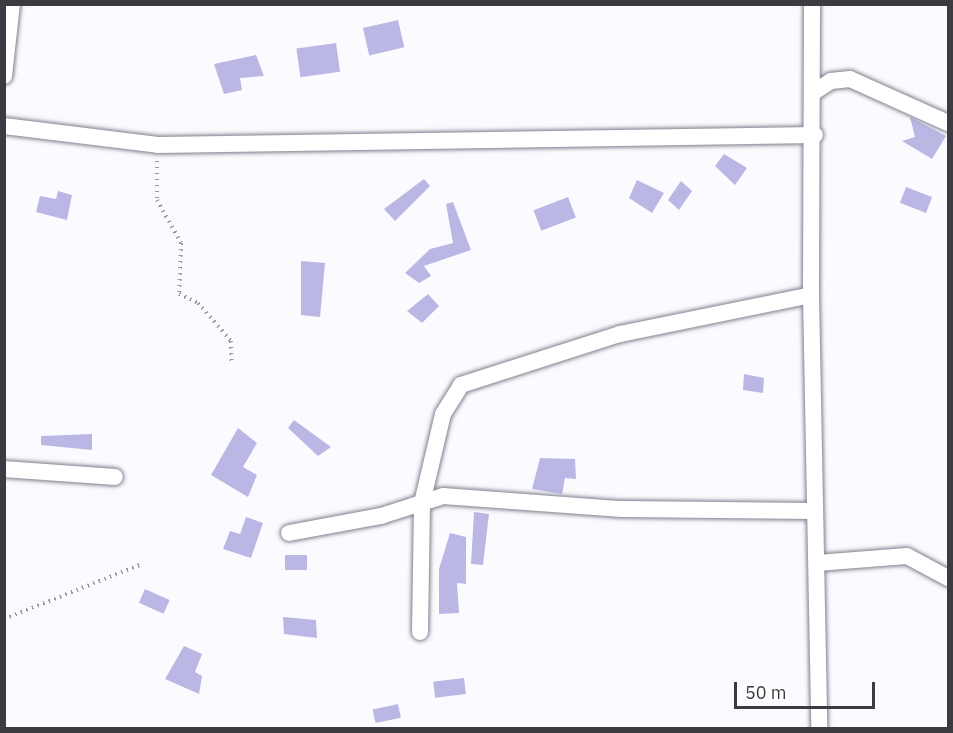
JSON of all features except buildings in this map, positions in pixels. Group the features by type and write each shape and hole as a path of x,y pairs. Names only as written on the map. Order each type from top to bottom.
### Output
{"street":[{"path":"4,76 12,4"},
{"path":"11,25 24,4"},
{"path":"812,4 815,135 811,295 819,729"},
{"path":"814,92 831,81 850,79 948,123"},
{"path":"4,126 158,145 815,135"},
{"path":"420,632 422,503 442,414 461,385 620,334 811,295"},
{"path":"4,469 115,477"},
{"path":"290,533 422,503 443,496 476,495 555,506 815,511"},
{"path":"817,563 908,556 948,578"}],"path":[{"path":"158,145 158,200 181,243 179,294 198,303 231,340 232,364"},
{"path":"4,619 142,564"}]}
